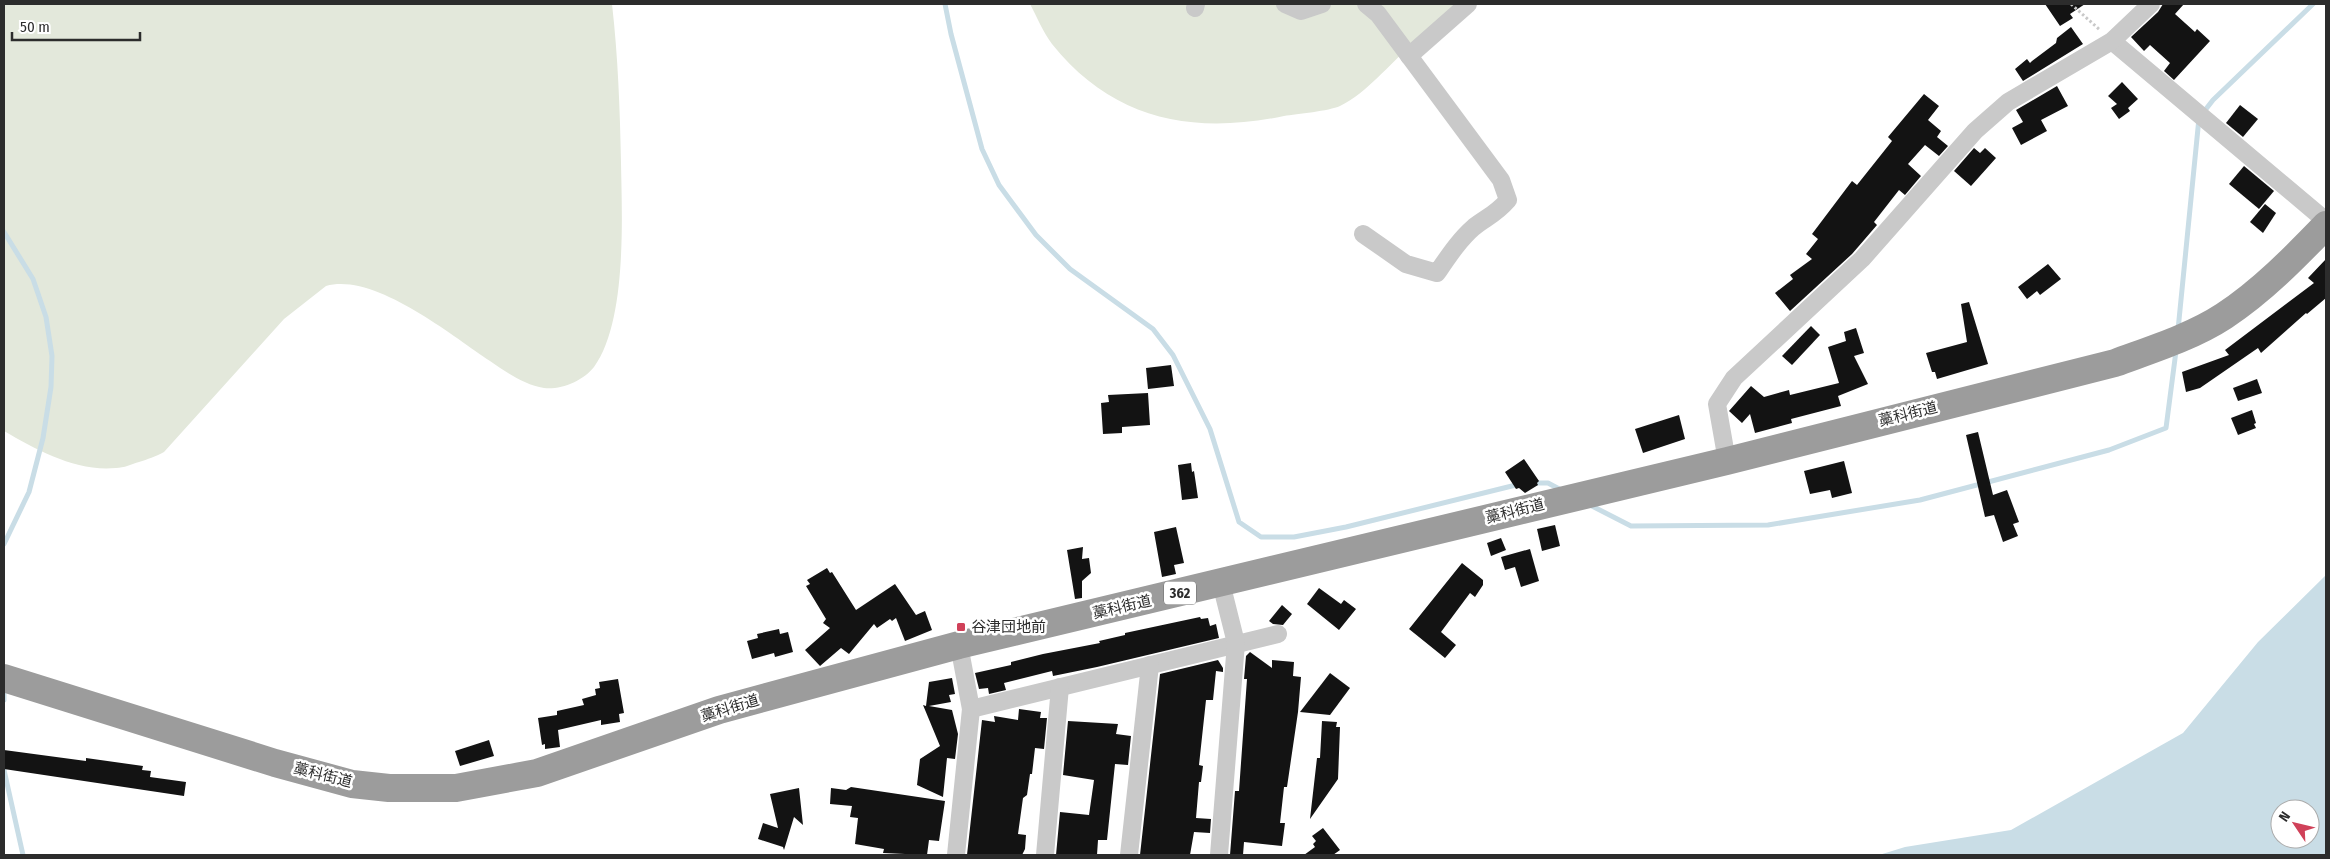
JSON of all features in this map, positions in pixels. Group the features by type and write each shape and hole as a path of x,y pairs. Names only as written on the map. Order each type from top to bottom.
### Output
{"highway":[{"name":"藁科街道","path":"4,678 275,763 352,784 389,788 456,788 537,773 719,710 959,645 1727,461 2115,363 2163,346 2223,316 2283,269 2326,225"}],"street":[{"path":"1285,4 1301,11 1322,4"},
{"path":"1363,234 1406,264 1437,273 1452,250 1475,226 1497,213 1508,200 1501,180 1378,14 1366,4"},
{"path":"1409,56 1468,4"},
{"path":"1727,461 1717,404 1734,378 1862,258 1975,132 2008,102 2112,41 2151,4"},
{"path":"2112,41 2326,221"},
{"path":"1219,855 1236,643 1221,583"},
{"path":"971,709 1278,634"},
{"path":"956,855 971,709 959,645"},
{"path":"1129,855 1150,665"},
{"path":"1045,855 1060,687"}],"path":[{"path":"2071,4 2112,41"}],"shaded area":[{"path":"4,4 612,4 620,123 622,239 617,297 612,324 605,348 594,367 571,384 557,388 537,386 509,374 434,322 389,297 366,288 345,284 326,286 284,319 164,452 158,455 119,468 86,467 43,452 4,431"},
{"path":"1030,4 1467,4 1425,34 1369,86 1340,106 1321,111 1250,121 1218,123 1186,122 1156,116 1128,105 1101,90 1076,70 1052,44"}],"water":[{"path":"2326,575 2326,855 1879,855 1905,847 2011,830 2183,733 2258,642"}],"building":[{"path":"2045,4 2085,4 2070,14 2073,18 2060,26"},
{"path":"2163,4 2184,4 2175,14 2195,32 2197,29 2210,41 2174,80 2164,71 2170,63 2150,45 2144,51 2131,37 2158,12"},
{"path":"2071,27 2083,44 2023,81 2015,69 2027,59 2030,63 2056,43 2057,38"},
{"path":"2122,82 2138,99 2128,108 2130,111 2119,119 2111,108 2117,104 2108,96"},
{"path":"2057,86 2068,106 2041,120 2047,131 2021,145 2012,128 2023,122 2016,110"},
{"path":"1924,94 1939,106 1928,120 1941,131 1937,137 1948,146 1939,156 1925,145 1908,164 1921,176 1905,195 1899,190 1874,222 1877,225 1852,254 1790,311 1775,293 1793,279 1790,275 1812,259 1806,254 1818,239 1812,234 1852,181 1857,185 1892,141 1888,137"},
{"path":"2240,105 2258,119 2243,137 2226,123"},
{"path":"1974,148 1980,153 1985,148 1996,158 1971,186 1954,171"},
{"path":"2244,166 2274,191 2259,209 2229,184"},
{"path":"2265,204 2276,213 2263,233 2250,222"},
{"path":"2326,259 2326,298 2261,353 2258,348 2200,388 2186,392 2182,372 2229,355 2225,350 2314,283 2308,278"},
{"path":"2048,264 2061,279 2040,295 2037,291 2027,299 2018,287"},
{"path":"1969,302 1988,364 1937,379 1935,372 1932,372 1926,353 1967,342 1961,304"},
{"path":"1811,326 1820,335 1792,365 1782,356"},
{"path":"1856,328 1864,353 1854,356 1868,384 1838,396 1841,406 1791,419 1792,423 1755,433 1750,414 1742,423 1729,411 1751,386 1764,397 1789,390 1790,395 1839,383 1828,347 1846,341 1844,332"},
{"path":"1171,365 1174,386 1148,389 1146,368"},
{"path":"2257,379 2262,393 2238,401 2233,388"},
{"path":"1148,393 1150,425 1122,427 1122,433 1103,434 1101,403 1109,402 1108,395"},
{"path":"2252,410 2256,428 2238,435 2231,418"},
{"path":"1679,415 1685,439 1643,453 1635,429"},
{"path":"1978,432 1993,495 2007,490 2019,522 2013,524 2018,536 2003,542 1994,515 1985,517 1966,435"},
{"path":"1524,459 1539,481 1538,485 1525,493 1519,488 1516,489 1505,472"},
{"path":"1844,461 1852,493 1832,498 1830,490 1810,494 1804,471"},
{"path":"1191,463 1198,498 1182,500 1178,465"},
{"path":"1555,525 1560,546 1542,551 1537,529"},
{"path":"1176,527 1184,563 1174,565 1176,574 1162,577 1154,532"},
{"path":"1501,538 1506,550 1491,556 1487,543"},
{"path":"1083,547 1082,559 1089,558 1091,573 1082,581 1082,598 1075,599 1067,550"},
{"path":"1530,549 1539,581 1521,587 1515,567 1505,570 1501,557"},
{"path":"1462,563 1483,580 1483,585 1475,597 1470,593 1441,632 1456,645 1445,658 1409,629"},
{"path":"827,568 830,573 832,572 856,610 895,584 916,615 925,611 932,630 905,641 896,618 892,621 890,619 877,628 874,624 849,654 841,648 820,666 805,650 830,628 823,623 826,619 806,586 810,584 807,580"},
{"path":"1319,588 1341,604 1344,600 1356,609 1339,630 1307,604"},
{"path":"1282,605 1292,614 1283,625 1273,624 1269,621"},
{"path":"1200,617 1201,619 1208,618 1210,626 1216,624 1219,638 1053,676 1052,671 1004,683 1006,690 989,694 988,688 979,689 975,673 1011,665 1011,662 1043,654 1100,643 1099,641 1125,635 1125,633"},
{"path":"779,629 780,634 788,632 793,652 775,657 774,653 752,659 747,641 758,638 757,634"},
{"path":"1250,652 1272,668 1272,660 1294,662 1293,676 1301,677 1298,712 1287,787 1284,787 1280,823 1285,823 1282,846 1244,842 1243,855 1230,855 1235,791 1239,791 1247,679 1244,679 1246,656"},
{"path":"1218,660 1223,668 1223,672 1216,671 1213,700 1206,700 1199,765 1203,766 1201,782 1199,782 1196,818 1211,819 1210,833 1194,832 1190,855 1140,855 1160,674"},
{"path":"1330,673 1350,688 1330,715 1300,712"},
{"path":"952,678 955,694 949,695 951,702 929,706 952,710 958,734 955,759 947,758 943,797 917,785 920,759 940,746 923,705 926,706 929,682"},
{"path":"618,679 624,713 619,714 620,722 601,725 601,720 558,730 560,747 545,749 545,744 542,745 538,718 557,715 557,711 584,705 582,699 596,695 595,689 600,688 599,682"},
{"path":"1019,709 1041,712 1040,718 1047,718 1044,749 1035,748 1027,795 1023,798 1018,834 1026,835 1025,849 1022,855 967,855 982,720 995,722 994,716 1018,720"},
{"path":"1068,721 1118,724 1116,734 1131,736 1128,765 1115,764 1107,840 1098,840 1097,855 1056,855 1060,812 1089,815 1094,780 1063,775"},
{"path":"1322,721 1337,722 1336,727 1340,727 1338,779 1310,819 1317,758 1320,758"},
{"path":"489,740 494,756 460,766 455,751"},
{"path":"4,750 86,761 86,758 143,766 142,770 151,771 150,777 186,782 184,796 4,769"},
{"path":"851,787 945,801 939,841 929,840 927,855 883,853 884,849 855,844 858,818 850,817 852,806 830,804 831,788 846,790"},
{"path":"799,788 803,825 794,817 784,850 783,847 758,839 763,823 778,828 770,794"},
{"path":"1323,828 1340,850 1333,855 1304,855 1315,847 1313,844 1316,841 1312,836"}],"waterway":[{"path":"945,4 951,34 982,149 999,185 1036,235 1070,269 1153,329 1173,355 1210,429 1239,522 1261,537 1294,537 1346,527 1520,484"},
{"path":"2178,330 2199,118 2213,100 2313,4"},
{"path":"4,232 33,279 46,317 52,356 51,387 43,438 29,492 4,544"},
{"path":"1588,504 1631,526 1768,525 1920,500 2109,450 2166,428 2176,351"},
{"path":"1531,483 1548,483 1563,491"},
{"path":"4,688 4,700"},
{"path":"4,770 23,855"}],"place":[{"name":"谷津団地前","path":"961,627"}]}
